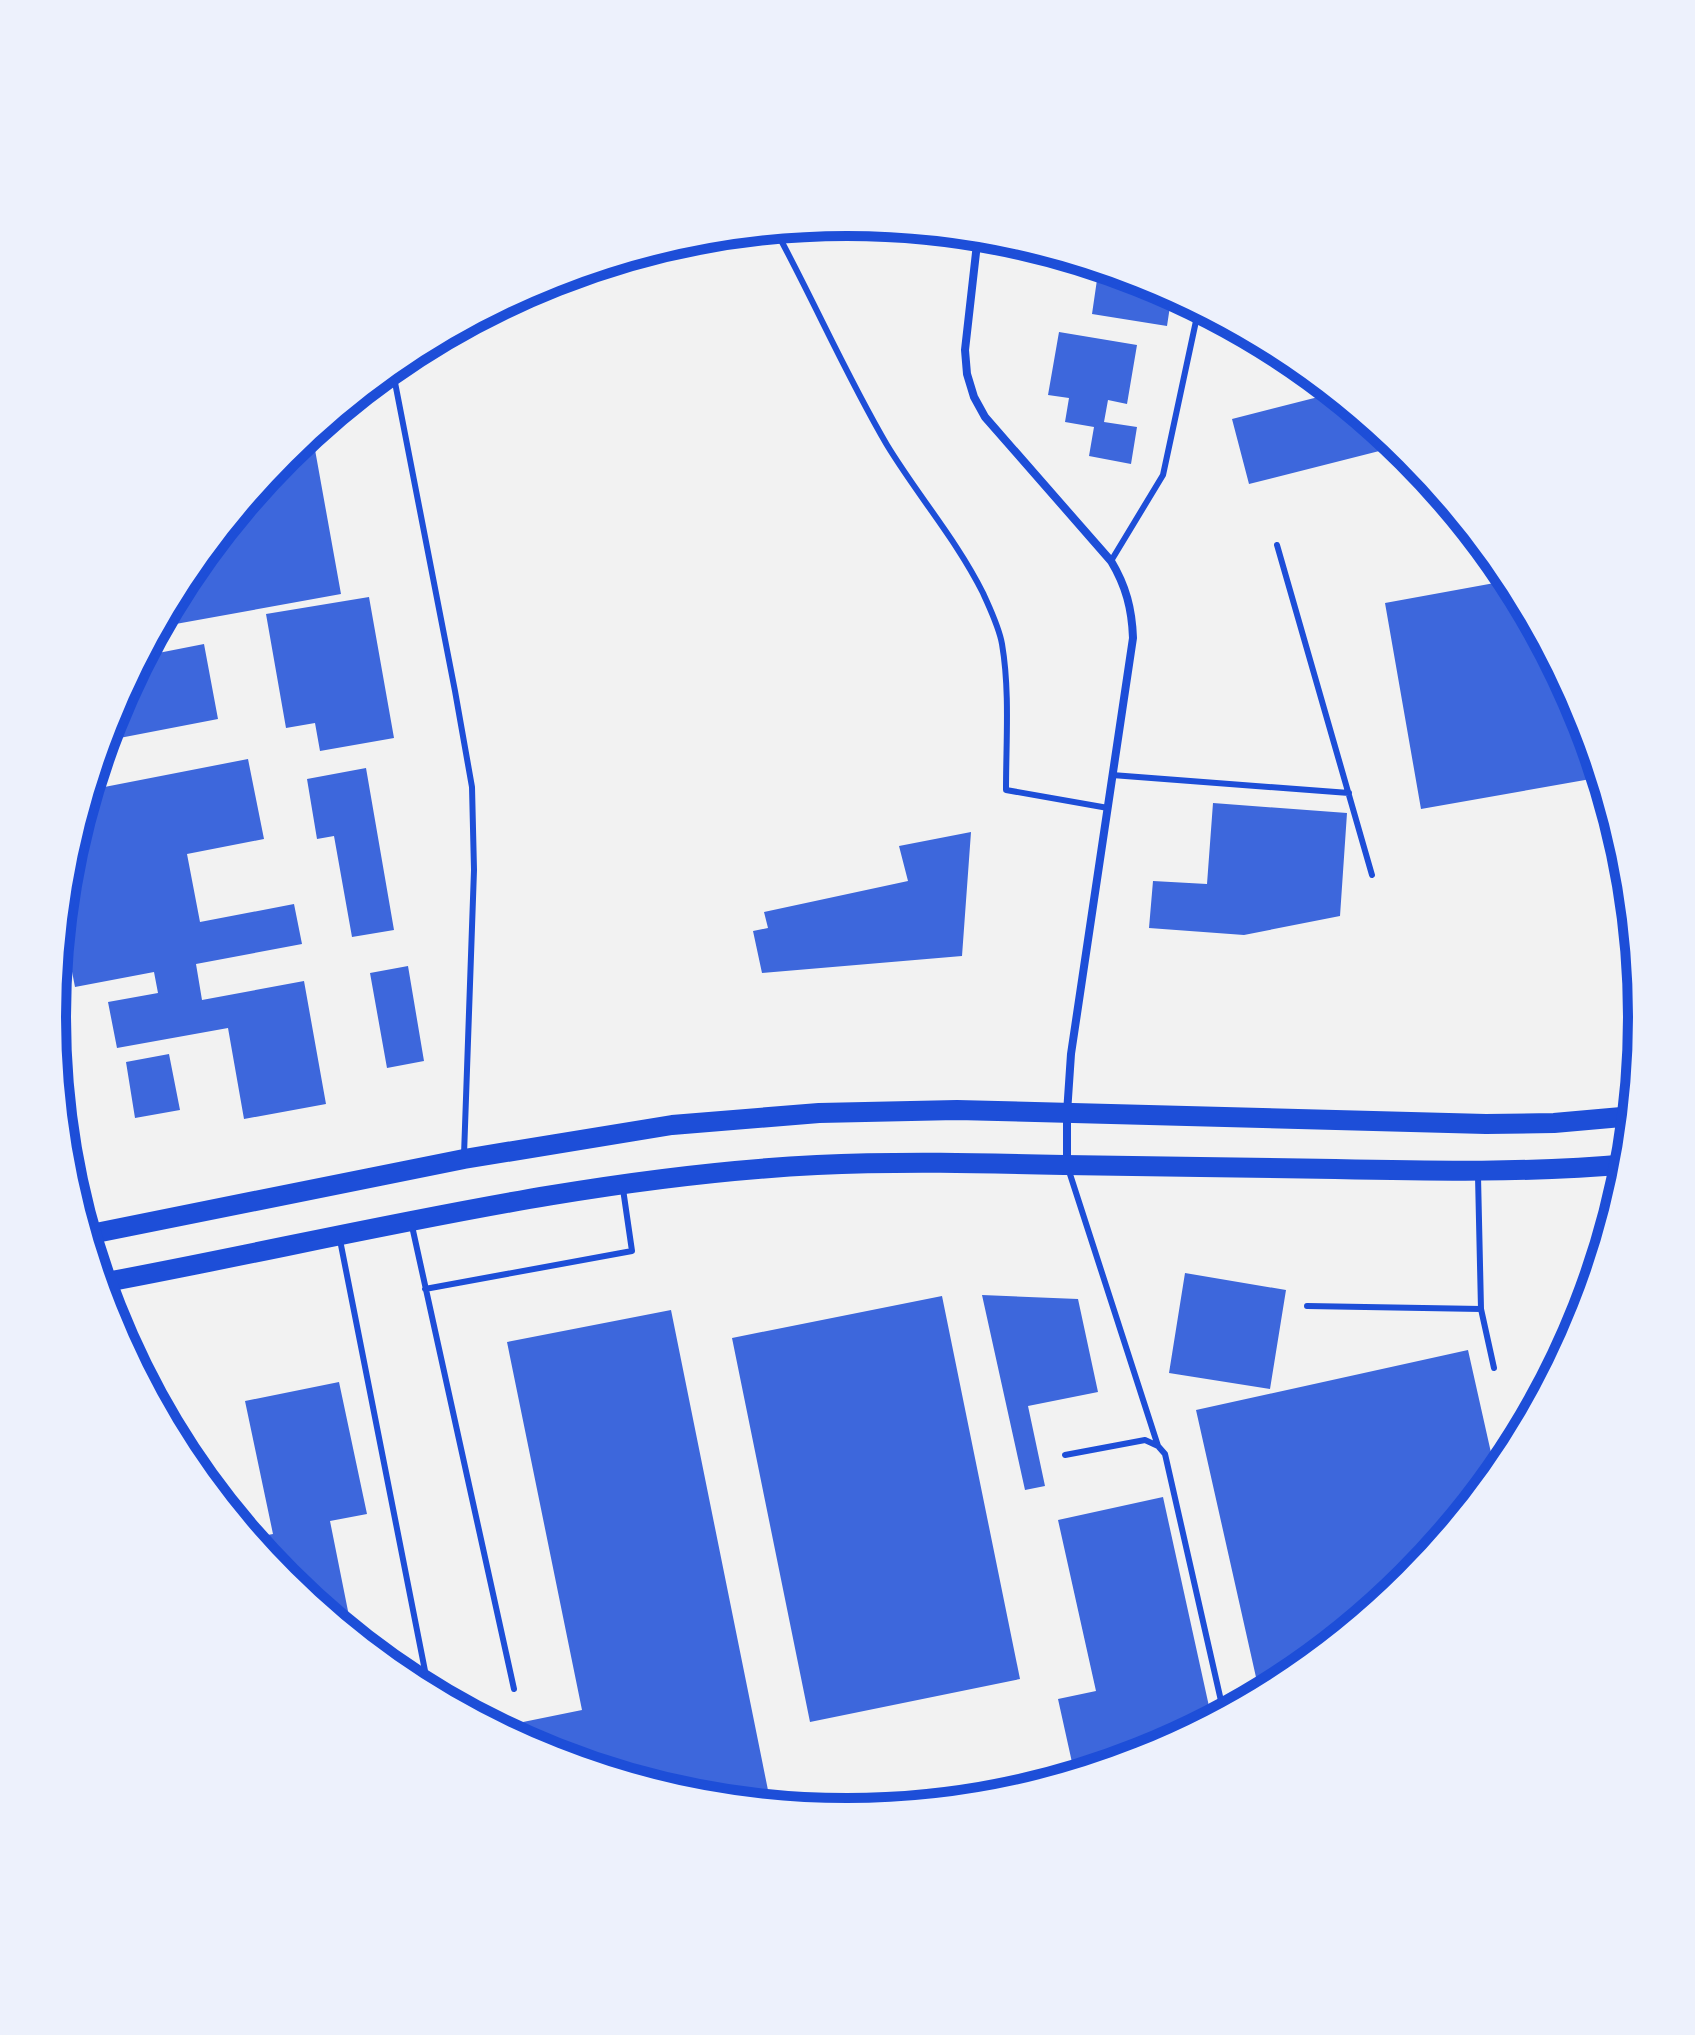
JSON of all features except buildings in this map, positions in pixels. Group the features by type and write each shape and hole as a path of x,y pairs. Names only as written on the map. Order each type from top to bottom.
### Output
{"main road":[{"path":"97,1233 464,1159 672,1125 819,1113 957,1110 1486,1124 1554,1123 1622,1117"},
{"path":"111,1281 411,1222 622,1185 724,1171 820,1165 957,1163 1478,1172 1615,1165"}],"street":[{"path":"977,247 965,350 967,374 974,397 985,417 1111,561 1121,578 1132,617 1133,638 1071,1054 1067,1165"}],"lane":[{"path":"781,240 855,388 890,449 951,537 991,611 1002,643 1006,693 1006,790 1108,808"},
{"path":"1111,561 1163,475 1196,319"},
{"path":"395,381 472,787 474,870 464,1159"},
{"path":"1277,545 1372,875"},
{"path":"1112,775 1349,793"},
{"path":"1067,1165 1158,1446 1170,1468 1222,1703"},
{"path":"1478,1172 1481,1309 1494,1368"},
{"path":"425,1289 632,1251 622,1185"},
{"path":"411,1222 514,1689"},
{"path":"340,1237 426,1675"},
{"path":"1307,1306 1481,1309"},
{"path":"1065,1455 1145,1440 1158,1446"}]}
